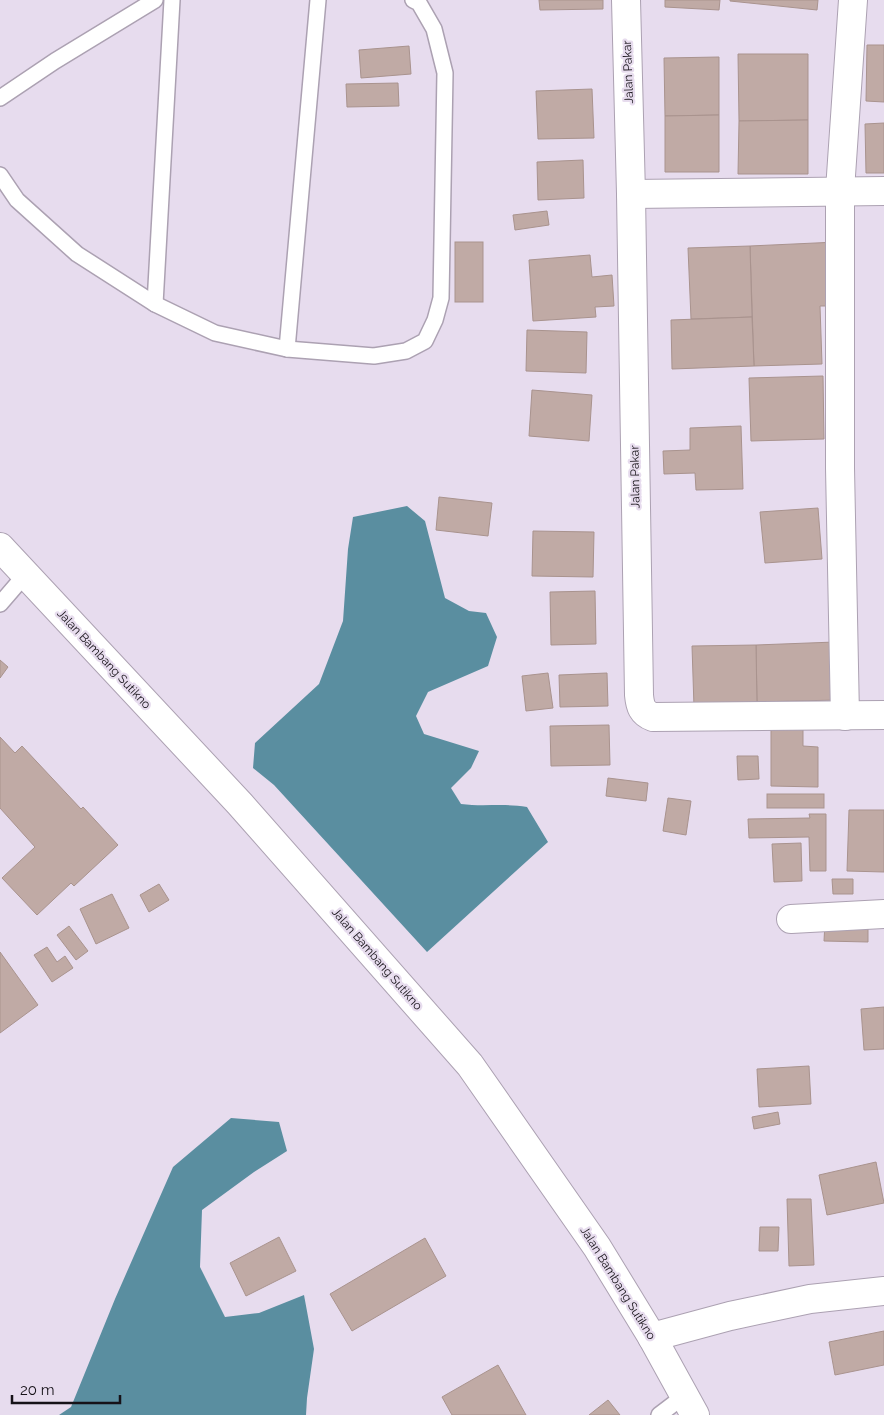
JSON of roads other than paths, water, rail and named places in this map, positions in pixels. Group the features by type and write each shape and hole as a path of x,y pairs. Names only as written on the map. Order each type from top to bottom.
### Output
{"street":[{"name":"Jalan Pakar","path":"626,0 641,709 653,717 884,715"},
{"path":"845,716 840,468 840,190 853,0"},
{"path":"631,194 840,190 884,191"},
{"name":"Jalan Bambang Sutikno","path":"0,547 240,804 470,1065 597,1247 652,1337 690,1405"},
{"path":"791,920 884,914"},
{"path":"652,1337 730,1316 810,1299 884,1291"}],"lane":[{"path":"0,98 55,61 155,0"},
{"path":"155,304 172,0"},
{"path":"286,349 318,0"},
{"path":"0,175 17,200 77,254 155,304 215,334 286,349 374,356 406,351 425,341 435,320 441,298 445,73 434,29 419,3 413,0"},
{"path":"0,604 25,575"},
{"path":"659,1415 690,1405"}],"water":[{"path":"407,506 425,521 445,598 469,611 486,613 497,637 488,666 428,692 416,716 424,734 479,751 471,768 451,788 461,804 527,807 548,842 427,952 274,785 253,768 255,743 319,684 343,621 348,549 353,517"},
{"path":"231,1118 279,1122 287,1151 254,1172 202,1210 200,1267 225,1317 259,1313 304,1295 314,1349 306,1415 59,1415 71,1407 115,1299 173,1167"}]}
